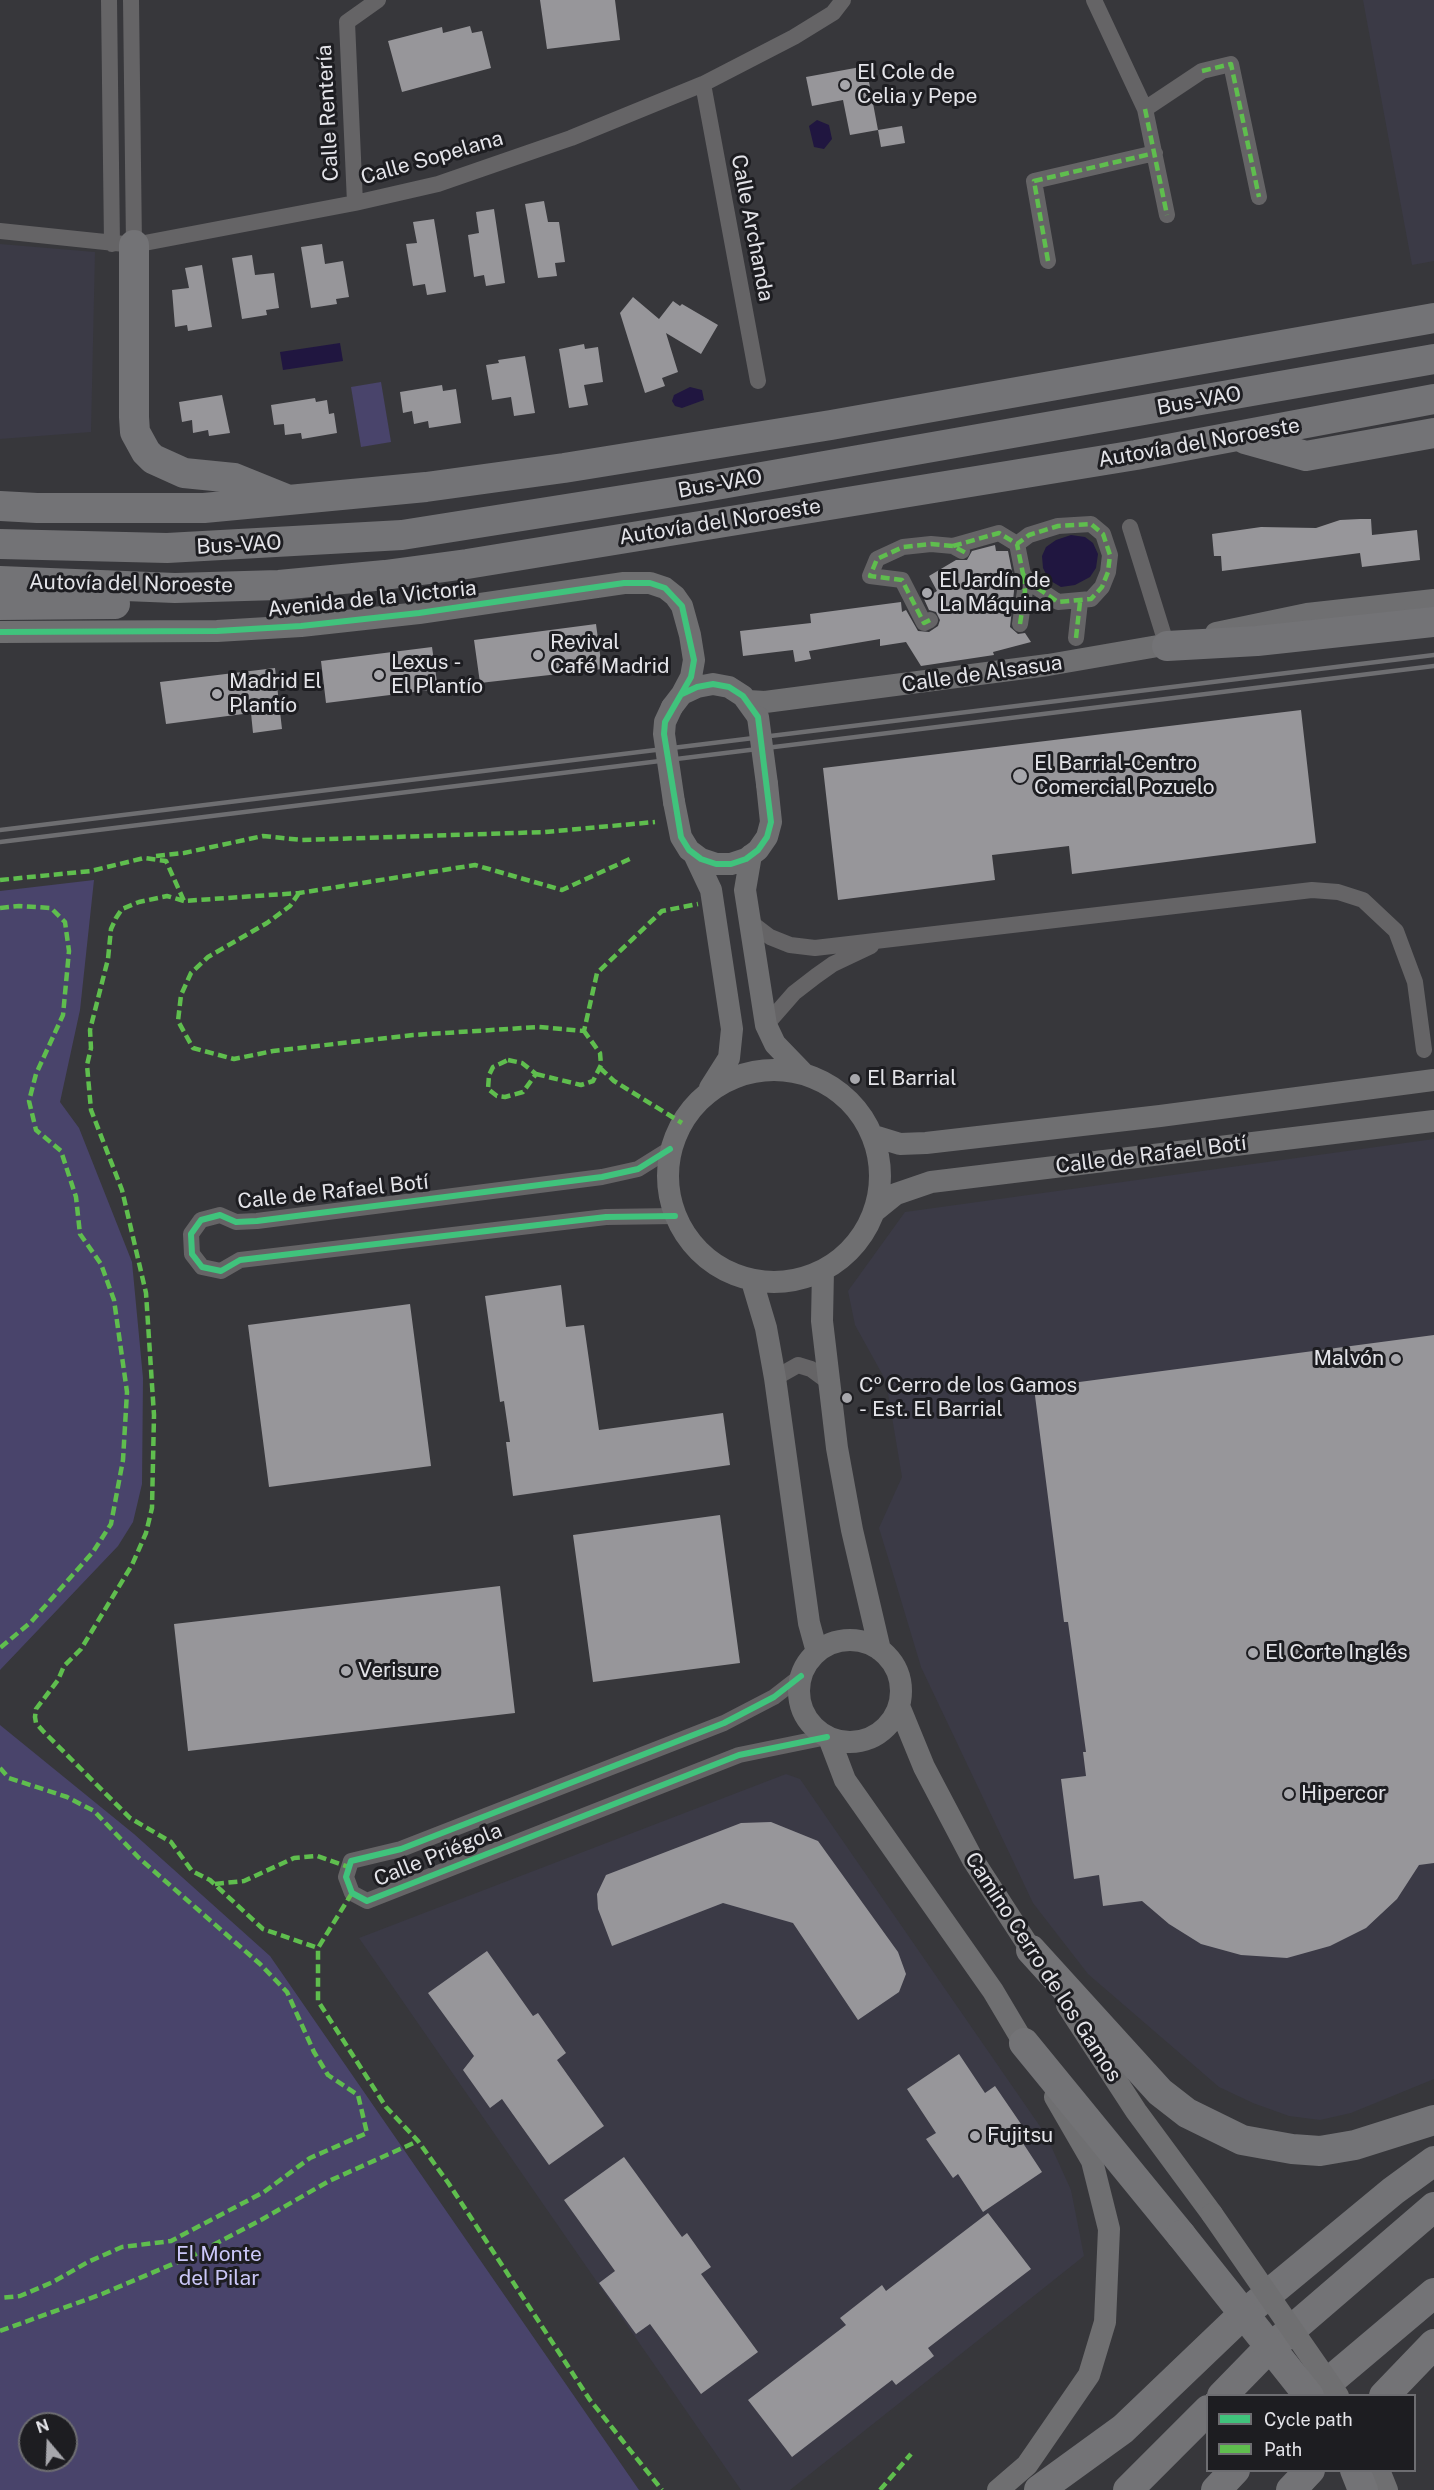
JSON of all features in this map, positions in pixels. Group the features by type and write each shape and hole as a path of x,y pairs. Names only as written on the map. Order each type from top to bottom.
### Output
{"highway":[{"path":"123,244 135,432 141,444 153,459 184,473 234,478 289,500"},
{"path":"0,506 204,508 426,487 564,468 831,425 1434,318"},
{"name":"Bus-VAO","path":"0,544 178,547 402,535 711,486 1434,359"},
{"name":"Autovía del Noroeste","path":"0,581 175,588 279,585 466,564 1239,437 1434,399"},
{"path":"1239,437 1306,456 1434,433"},
{"path":"0,605 127,603 175,588"},
{"path":"1167,646 1257,641 1434,622"},
{"path":"1032,1950 1160,2092 1187,2113 1242,2140 1292,2149 1320,2151 1356,2145 1434,2120"},
{"path":"1024,2043 1308,2394"},
{"path":"1039,2490 1123,2429 1237,2320 1393,2191 1434,2161"},
{"path":"1224,2394 1261,2356 1434,2207"},
{"path":"1312,2394 1434,2293"},
{"path":"1386,2394 1434,2344"},
{"path":"1128,2490 1206,2412"},
{"path":"1216,2490 1233,2472"},
{"path":"1291,2490 1308,2472"},
{"path":"1356,2472 1363,2490"}],"street":[{"path":"109,0 123,244"},
{"path":"123,244 131,0"},
{"name":"Calle Rentería","path":"355,203 347,22 378,0"},
{"name":"Calle Sopelana","path":"0,231 123,244 355,203 438,184 560,142 702,84 794,38 833,13 843,0"},
{"path":"1094,0 1144,109 1167,215"},
{"path":"1144,109 1202,71 1232,64 1259,197"},
{"name":"Calle Archanda","path":"702,84 758,381"},
{"path":"1048,261 1034,181 1155,153"},
{"path":"1017,544 1029,535 1058,526 1091,524 1103,534 1110,555 1108,572 1102,587 1091,599 1080,602 1058,602 1030,583 1023,574"},
{"path":"1130,527 1167,646"},
{"path":"930,620 924,623 902,580 870,576 877,559 903,547 931,544 960,550 999,533 1017,544 1025,591 1020,624"},
{"name":"Avenida de la Victoria","path":"0,632 217,631 316,624 638,582 664,588 675,596 682,606 694,660"},
{"name":"Calle de Alsasua","path":"753,709 769,708 795,698 1048,665 1167,646 1307,614 1434,600"},
{"path":"1076,638 1080,602"},
{"path":"694,660 723,686"},
{"path":"694,660 691,677 665,722 664,734 681,837 694,854 711,890 732,1044 729,1058 721,1074 684,1118 670,1149 667,1183 675,1216 693,1246 702,1254 720,1268 752,1281 789,1282 824,1270 845,1256 863,1235 875,1211 881,1175 874,1136 855,1106 838,1090 803,1073 775,1044 766,1026 744,890 751,855"},
{"path":"677,700 697,687 713,684 723,686 743,696 753,709 768,784 771,822 767,837 751,855 731,864 724,864 701,859 694,854"},
{"path":"749,921 770,937 790,945 815,948 1312,890 1338,892 1363,900 1396,931 1415,982 1424,1050"},
{"path":"766,1026 795,993 816,976 833,964 884,940"},
{"path":"706,1093 731,1078 760,1070 803,1073"},
{"name":"Calle de Rafael Botí","path":"874,1136 887,1143 917,1143 1136,1119 1434,1080"},
{"path":"982,1175 974,1168 970,1159 972,1151 979,1146 1116,1130 1136,1119"},
{"name":"Calle de Rafael Botí","path":"875,1211 896,1194 912,1186 982,1175 1434,1121"},
{"name":"Calle de Rafael Botí","path":"670,1149 638,1169 602,1177 257,1221 236,1222 220,1215 201,1220 191,1234 192,1254 202,1267 221,1271 240,1260 606,1217 675,1216"},
{"path":"824,1270 822,1321 837,1448 852,1530 880,1650 898,1673 901,1687 899,1706 891,1721 871,1737 846,1742 828,1737 814,1727 800,1704 801,1676 817,1652 832,1644 849,1641 865,1643 880,1650"},
{"path":"752,1281 766,1328 775,1378 809,1623 817,1652"},
{"path":"775,1378 798,1365 811,1369 830,1383"},
{"name":"Calle Priégola","path":"801,1676 774,1696 724,1723 401,1849 351,1861 346,1876 352,1893 367,1901 739,1755 828,1737"},
{"name":"Camino Cerro de los Gamos","path":"899,1706 924,1767 973,1860 1136,2111 1212,2214 1337,2394"},
{"path":"828,1737 845,1780 993,1991 1092,2161 1108,2229 1105,2322 1089,2375 1027,2465 998,2490"},
{"path":"1380,2472 1387,2490"}],"shaded area":[{"path":"1363,0 1434,0 1434,261 1412,265"},
{"path":"817,120 829,125 832,139 824,149 814,147 809,126"},
{"path":"0,244 95,252 91,432 0,439"},
{"path":"340,343 343,361 283,370 280,352"},
{"path":"690,387 702,390 704,400 682,408 675,406 672,401 674,395"},
{"path":"1071,535 1085,537 1093,543 1098,554 1096,568 1090,577 1075,585 1061,587 1049,580 1043,568 1042,556 1046,547 1056,540"},
{"path":"1434,1139 1434,2079 1351,2113 1320,2120 1289,2116 1219,2087 1088,1974 1033,1903 921,1667 879,1528 902,1477 886,1381 855,1325 848,1291 905,1212"},
{"path":"786,1774 800,1779 1046,2135 1071,2190 1084,2256 790,2490 741,2490 359,1938"}],"green space":[{"path":"381,382 391,442 361,447 351,387"},
{"path":"94,880 80,1010 60,1102 79,1128 132,1262 143,1378 142,1484 133,1522 118,1546 0,1670 0,891"},
{"name":"El Monte del Pilar","path":"0,1725 134,1834 270,1956 639,2490 0,2490"}],"building":[{"path":"540,0 615,0 620,40 547,49"},
{"path":"470,26 472,33 482,31 491,68 402,92 388,41 442,27 443,33"},
{"path":"866,66 878,130 850,135 843,100 812,106 806,77"},
{"path":"902,126 905,143 881,147 878,130"},
{"path":"544,201 548,222 559,222 565,262 555,263 557,276 538,278 525,204"},
{"path":"494,209 505,283 486,286 484,275 474,277 468,235 479,233 476,212"},
{"path":"434,219 446,292 427,295 425,284 413,286 406,244 417,243 413,222"},
{"path":"322,244 325,264 343,261 349,297 336,299 337,304 311,308 301,247"},
{"path":"252,255 255,275 274,273 279,308 266,310 267,315 242,319 232,258"},
{"path":"202,265 212,327 188,331 187,325 175,327 172,290 189,288 185,268"},
{"path":"633,297 659,319 673,301 718,325 701,354 666,333 678,372 662,378 665,386 645,393 620,313"},
{"path":"584,344 585,349 598,347 603,382 584,385 588,405 569,408 559,349"},
{"path":"525,356 535,413 514,416 511,397 492,400 486,365 499,363 498,360"},
{"path":"442,385 443,391 456,389 461,423 429,428 428,421 414,424 412,411 403,413 400,392"},
{"path":"222,395 230,433 209,436 208,430 193,433 192,420 182,422 179,402"},
{"path":"315,398 316,402 327,400 329,414 334,413 337,433 302,439 301,433 285,435 284,424 274,425 271,405"},
{"path":"1371,519 1372,535 1417,530 1420,560 1362,567 1360,553 1222,571 1221,556 1214,556 1212,534 1261,527 1316,528 1340,520"},
{"path":"995,545 996,551 1008,551 1013,576 1014,591 1010,627 1018,634 1025,633 1031,642 993,652 994,655 921,666 906,642 880,646 880,639 809,651 811,659 795,662 793,650 743,656 740,631 811,623 810,614 901,602 902,612 906,610 918,631 929,632 938,626 940,620 936,612 929,610 924,599 937,591 929,576 956,560 967,560 972,551"},
{"name":"Revival Café Madrid","path":"596,624 602,669 480,683 474,640"},
{"name":"Lexus - El Plantío","path":"432,647 438,689 326,703 321,661"},
{"path":"275,668 282,729 253,733 251,713 166,724 160,682"},
{"path":"1301,710 1316,843 1072,874 1069,846 992,855 995,880 838,900 823,768"},
{"path":"561,1285 566,1327 584,1325 599,1430 723,1413 730,1465 513,1496 506,1442 510,1442 504,1401 500,1402 485,1296"},
{"path":"410,1304 431,1466 269,1487 248,1325"},
{"name":"El Corte Inglés","path":"1434,1335 1434,1863 1419,1865 1397,1899 1366,1928 1330,1946 1287,1958 1241,1955 1201,1944 1169,1924 1142,1901 1103,1906 1099,1875 1074,1879 1061,1779 1086,1776 1083,1752 1086,1752 1068,1622 1064,1622 1034,1388"},
{"path":"720,1515 740,1663 593,1682 573,1535"},
{"path":"500,1586 515,1713 188,1751 174,1624"},
{"path":"771,1822 818,1841 898,1952 906,1974 899,1992 858,2020 793,1923 723,1903 612,1946 598,1909 597,1894 606,1875 741,1823"},
{"path":"487,1951 533,2016 538,2013 566,2053 557,2060 604,2126 549,2165 502,2099 490,2108 463,2070 474,2056 428,1993"},
{"name":"Fujitsu","path":"959,2054 985,2093 995,2086 1021,2124 1015,2131 1042,2172 983,2212 958,2174 953,2178 926,2139 936,2133 907,2089"},
{"path":"624,2157 682,2237 687,2233 711,2267 701,2274 758,2352 701,2394 650,2324 636,2334 599,2283 615,2271 564,2200"},
{"path":"988,2213 1031,2269 928,2348 934,2356 896,2385 892,2380 792,2457 748,2400 846,2325 840,2318 882,2285 886,2291"}],"railway":[{"path":"0,830 1434,655"},
{"path":"0,842 1434,666"}],"marked path":[{"path":"1202,71 1231,64 1259,197"},
{"path":"1145,109 1167,215"},
{"path":"1048,261 1034,181 1155,153"},
{"path":"953,546 999,533 1017,544 1029,535 1058,526 1091,524 1103,534 1110,555 1108,572 1102,587 1091,599 1058,602 1030,583 1023,574 1017,544"},
{"path":"930,620 924,623 902,580 870,576 877,559 903,547 931,544 953,546 966,553"},
{"path":"1020,624 1025,591 1023,576"},
{"path":"1076,638 1080,602"},
{"path":"156,856 184,853 263,836 302,840 545,832 655,822"},
{"path":"0,880 91,871 144,858 166,861 184,901 299,893 475,865 562,890 632,858"},
{"path":"299,893 290,906 267,923 208,957 191,973 181,995 178,1021 193,1048 234,1059 273,1051 413,1035 539,1027 584,1031 597,973 662,911 698,904"},
{"path":"184,901 167,896 139,902 122,909 116,918 111,929 108,959 90,1030 91,1048 87,1065 91,1110 122,1190 146,1293 154,1415 152,1508 146,1533 132,1565 81,1649 64,1666 58,1680 36,1709 35,1717 36,1723 43,1731 130,1818 171,1842 192,1871 210,1880 263,1929 318,1948"},
{"path":"0,908 19,906 51,908 65,922 69,951 63,1015 36,1074 29,1101 36,1130 61,1151 76,1197 80,1234 101,1264 114,1300 127,1392 123,1460 111,1524 93,1552 31,1622 0,1648"},
{"path":"536,1074 581,1085 593,1081 601,1065 600,1053 584,1031"},
{"path":"508,1060 522,1063 536,1074 523,1092 505,1097 497,1096 488,1089 489,1075 493,1067 508,1060"},
{"path":"600,1068 614,1081 682,1123"},
{"path":"0,1768 9,1778 67,1797 94,1811 139,1858 260,1964 287,1992 314,2052 328,2075 358,2095 367,2133 310,2158 264,2192 171,2241 122,2247 20,2296 0,2298"},
{"path":"215,1884 244,1881 294,1858 317,1856 349,1867"},
{"path":"352,1893 318,1948 318,2001 386,2107 418,2141 449,2184 590,2400 662,2490"},
{"path":"0,2331 102,2294 192,2256 329,2181 418,2141"},
{"path":"880,2490 911,2454"}],"cycle path":[{"path":"0,632 217,631 301,626 419,613 624,583 650,583 665,588 682,606 694,660 691,677 665,722 664,734 681,837 689,850 701,859 716,864 731,864 746,859 758,850 767,837 771,822 758,717 743,696 729,687 713,684 697,687 682,694"},
{"path":"670,1149 638,1169 602,1177 257,1221 236,1222 220,1215 201,1220 191,1234 192,1254 202,1267 221,1271 240,1260 606,1217 675,1216"},
{"path":"801,1676 774,1697 724,1723 401,1849 351,1861 346,1877 352,1893 367,1901 739,1755 827,1737"}],"place":[{"name":"El Cole de Celia y Pepe","path":"845,85"},
{"name":"El Jardín de La Máquina","path":"927,593"},
{"name":"Revival Café Madrid","path":"538,655"},
{"name":"Lexus - El Plantío","path":"379,675"},
{"name":"Madrid El Plantío","path":"217,694"},
{"name":"El Barrial-Centro Comercial Pozuelo","path":"1020,776"},
{"name":"El Barrial","path":"855,1079"},
{"name":"Malvón","path":"1396,1359"},
{"name":"Cº Cerro de los Gamos - Est. El Barrial","path":"847,1398"},
{"name":"El Corte Inglés","path":"1253,1653"},
{"name":"Verisure","path":"346,1671"},
{"name":"Hipercor","path":"1289,1794"},
{"name":"Fujitsu","path":"975,2136"}]}
